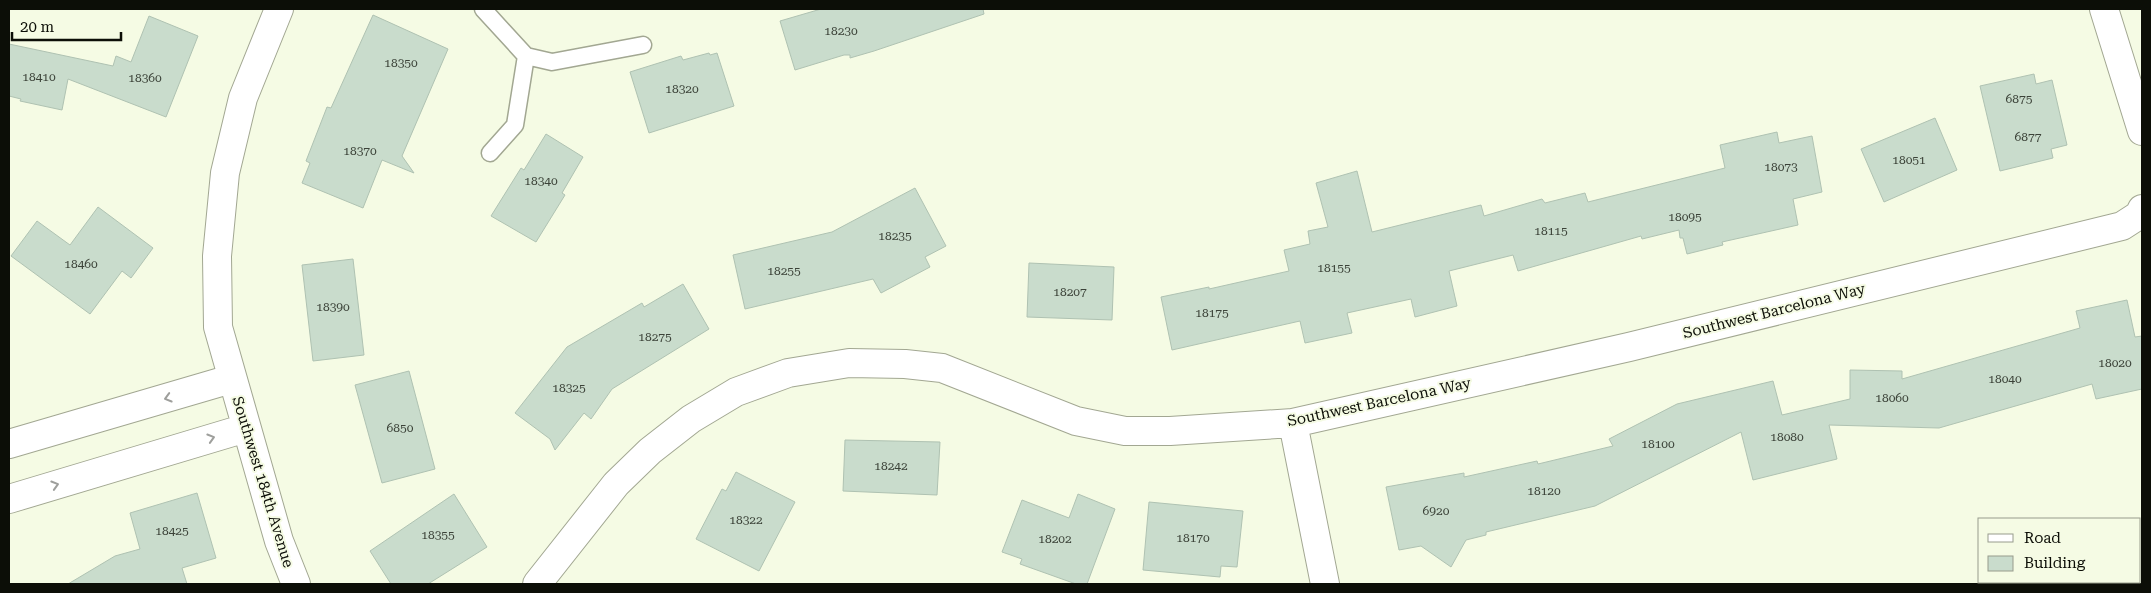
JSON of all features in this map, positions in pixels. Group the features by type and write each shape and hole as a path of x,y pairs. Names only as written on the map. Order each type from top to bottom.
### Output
{"street":[{"name":"Southwest 184th Avenue","path":"277,9 243,98 225,173 216,256 218,327 231,379 279,541 296,584"},
{"path":"2104,9 2142,131"},
{"name":"Southwest Barcelona Way","path":"537,584 616,484 650,451 691,419 736,392 788,373 849,364 905,364 942,368 1076,421 1126,431 1170,432 1293,422 1629,347 2122,226 2139,214 2142,209"},
{"path":"9,444 231,379"},
{"path":"1293,422 1325,584"},
{"path":"9,499 246,428"}],"lane":[{"path":"483,9 526,56 552,62 643,45"},
{"path":"490,153 515,125 526,56"}],"building":[{"path":"821,9 983,9 984,14 874,51 850,58 850,55 844,55 795,70 780,21"},
{"path":"373,15 448,49 402,156 414,173 382,160 363,208 302,183 310,163 306,161 327,107 331,108"},
{"path":"149,16 198,36 166,117 68,79 62,110 20,101 21,99 9,96 9,44 113,66 116,56 131,62"},
{"path":"709,53 710,55 717,53 734,106 649,133 630,72 681,56 683,60"},
{"path":"2034,74 2036,84 2052,80 2067,145 2051,149 2053,158 2000,171 1980,86"},
{"path":"1935,118 1957,170 1884,202 1861,149"},
{"path":"1777,132 1779,143 1812,136 1822,192 1793,199 1798,225 1722,242 1723,245 1687,254 1683,238 1680,238 1679,230 1642,239 1641,236 1518,271 1513,255 1449,271 1457,306 1415,317 1411,299 1347,313 1352,333 1305,343 1300,321 1172,350 1161,297 1209,287 1209,289 1289,271 1284,250 1310,244 1308,231 1328,227 1316,183 1357,171 1372,232 1481,205 1484,216 1542,199 1545,203 1585,193 1588,202 1725,168 1720,145"},
{"path":"546,134 583,157 562,193 565,195 536,242 491,216 521,168 524,170"},
{"path":"915,188 946,246 925,257 930,267 881,293 873,279 745,309 733,255 832,232"},
{"path":"98,207 153,248 131,278 122,271 90,314 11,256 37,221 70,245"},
{"path":"353,259 364,355 313,361 302,265"},
{"path":"1029,263 1114,267 1112,320 1027,317"},
{"path":"683,284 709,329 612,389 591,419 584,413 555,450 550,439 515,413 567,347 642,303 644,307"},
{"path":"2127,300 2135,337 2142,336 2142,389 2096,399 2092,384 1939,428 1829,425 1837,459 1753,480 1741,432 1595,506 1486,532 1486,535 1466,540 1451,567 1421,546 1399,550 1386,487 1464,473 1464,477 1537,461 1538,464 1613,446 1609,439 1677,404 1773,381 1782,415 1850,399 1850,370 1902,371 1902,379 2080,328 2076,311"},
{"path":"409,371 435,469 382,483 355,385"},
{"path":"845,440 940,442 937,495 843,491"},
{"path":"736,472 795,502 759,571 696,539 722,489 726,491"},
{"path":"197,493 216,558 182,568 187,584 68,584 115,556 140,549 130,513"},
{"path":"454,494 487,547 428,584 391,584 370,551"},
{"path":"1078,494 1115,509 1087,584 1076,584 1020,564 1022,559 1002,552 1022,500 1069,518"},
{"path":"1149,502 1243,511 1237,567 1221,566 1220,577 1143,570"}]}
